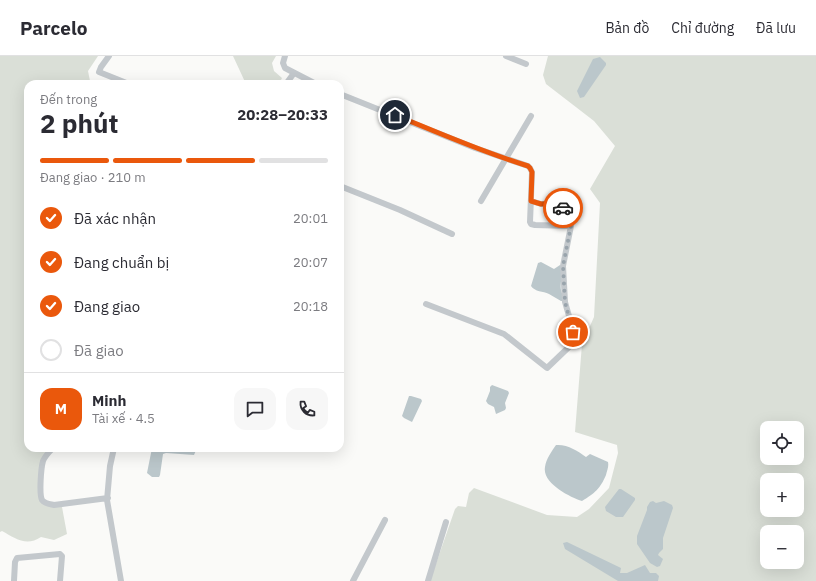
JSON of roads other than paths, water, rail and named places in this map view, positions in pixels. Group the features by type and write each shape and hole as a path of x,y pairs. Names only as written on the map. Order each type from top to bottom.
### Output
{"street":[{"path":"109,56 99,72 119,80"},
{"path":"285,56 282,61 285,68 308,80"},
{"path":"506,56 526,64"},
{"path":"289,80 294,73"},
{"path":"344,96 475,148 528,166 532,172 530,222 535,225 571,226"},
{"path":"481,201 531,116"},
{"path":"344,188 400,210 452,234"},
{"path":"531,201 541,204 557,203 562,208 564,219 571,226"},
{"path":"426,304 504,334 547,368 571,345 575,337 565,302 563,266 571,226"},
{"path":"50,452 42,463 40,492 42,500 48,504 54,504 108,498"},
{"path":"113,452 110,466 108,498 121,581"},
{"path":"353,581 385,520"},
{"path":"428,581 446,522"},
{"path":"14,581 15,562 17,558 60,554 62,556 60,581"}]}
